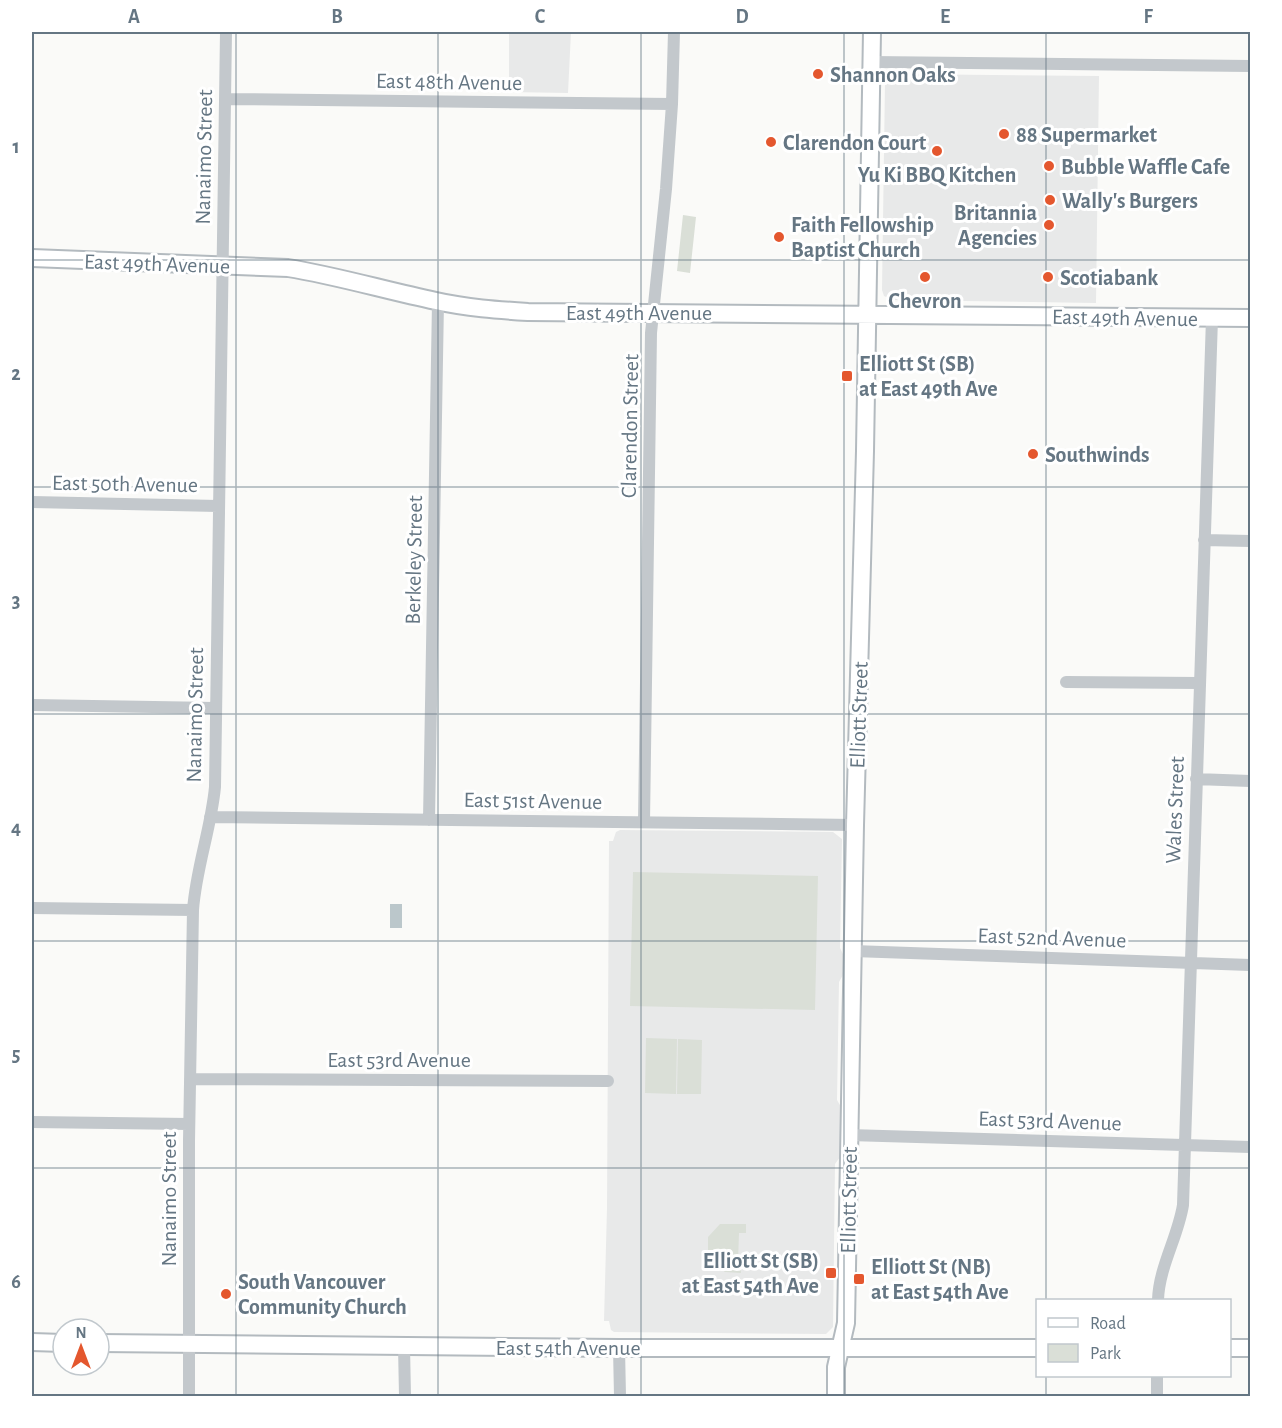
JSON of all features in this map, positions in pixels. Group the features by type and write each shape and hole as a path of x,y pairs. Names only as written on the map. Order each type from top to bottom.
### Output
{"street":[{"name":"Nanaimo Street","path":"189,1396 189,1124 193,910 194,894 215,788 214,708 226,32"},
{"name":"Clarendon Street","path":"644,822 651,333 672,104 674,32"},
{"name":"Elliott Street","path":"836,1396 836,1372 846,1323 855,825 866,451 872,32"},
{"path":"871,63 1251,66"},
{"name":"East 48th Avenue","path":"225,99 672,104"},
{"name":"East 49th Avenue","path":"32,258 288,268 327,274 438,302 528,312 1251,318"},
{"name":"Berkeley Street","path":"429,819 438,302"},
{"name":"Wales Street","path":"1158,1299 1163,1272 1180,1221 1212,318"},
{"name":"East 50th Avenue","path":"32,502 218,506"},
{"path":"1204,540 1251,541"},
{"path":"1066,682 1199,683"},
{"path":"32,705 214,708"},
{"path":"1196,779 1251,781"},
{"name":"East 51st Avenue","path":"210,817 855,825"},
{"path":"32,908 193,910"},
{"name":"East 52nd Avenue","path":"853,951 1251,965"},
{"name":"East 53rd Avenue","path":"190,1079 608,1081"},
{"path":"32,1122 189,1124"},
{"name":"East 53rd Avenue","path":"849,1135 1251,1147"},
{"path":"32,1342 51,1342"},
{"name":"East 54th Avenue","path":"111,1343 620,1348 1036,1348"},
{"path":"404,1346 405,1396"},
{"path":"620,1348 620,1396"},
{"path":"1231,1348 1251,1348"},
{"path":"1157,1377 1157,1396"}],"shaded area":[{"path":"509,32 571,32 568,93 509,92"},
{"path":"895,74 1099,76 1096,303 893,300 884,296 882,290 885,83 889,76"},
{"path":"620,830 833,832 842,839 840,948 843,954 843,975 839,982 837,1100 841,1107 840,1157 835,1164 833,1327 826,1334 614,1332 611,1330 609,1321 604,1321 607,1208 609,841 613,841 616,832"},
{"path":"390,904 402,904 402,928 390,928"}],"green space":[{"path":"683,215 696,217 690,273 677,271"},
{"path":"633,872 818,876 815,1010 630,1006"},
{"path":"646,1038 677,1039 676,1094 645,1093"},
{"path":"678,1039 702,1040 701,1094 677,1094"},
{"path":"720,1224 746,1224 746,1233 739,1233 738,1262 741,1263 741,1273 725,1272 718,1267 708,1267 708,1237"}],"place":[{"name":"Shannon Oaks","path":"818,74"},
{"name":"88 Supermarket","path":"1004,134"},
{"name":"Clarendon Court","path":"771,142"},
{"name":"Yu Ki BBQ Kitchen","path":"937,151"},
{"name":"Bubble Waffle Cafe","path":"1049,166"},
{"name":"Wally's Burgers","path":"1050,200"},
{"name":"Britannia Agencies","path":"1049,225"},
{"name":"Faith Fellowship Baptist Church","path":"779,237"},
{"name":"Chevron","path":"925,277"},
{"name":"Scotiabank","path":"1048,277"},
{"name":"Elliott St (SB) at East 49th Ave","path":"847,376"},
{"name":"Southwinds","path":"1033,454"},
{"name":"Elliott St (SB) at East 54th Ave","path":"831,1273"},
{"name":"Elliott St (NB) at East 54th Ave","path":"859,1279"},
{"name":"South Vancouver Community Church","path":"226,1294"}]}
